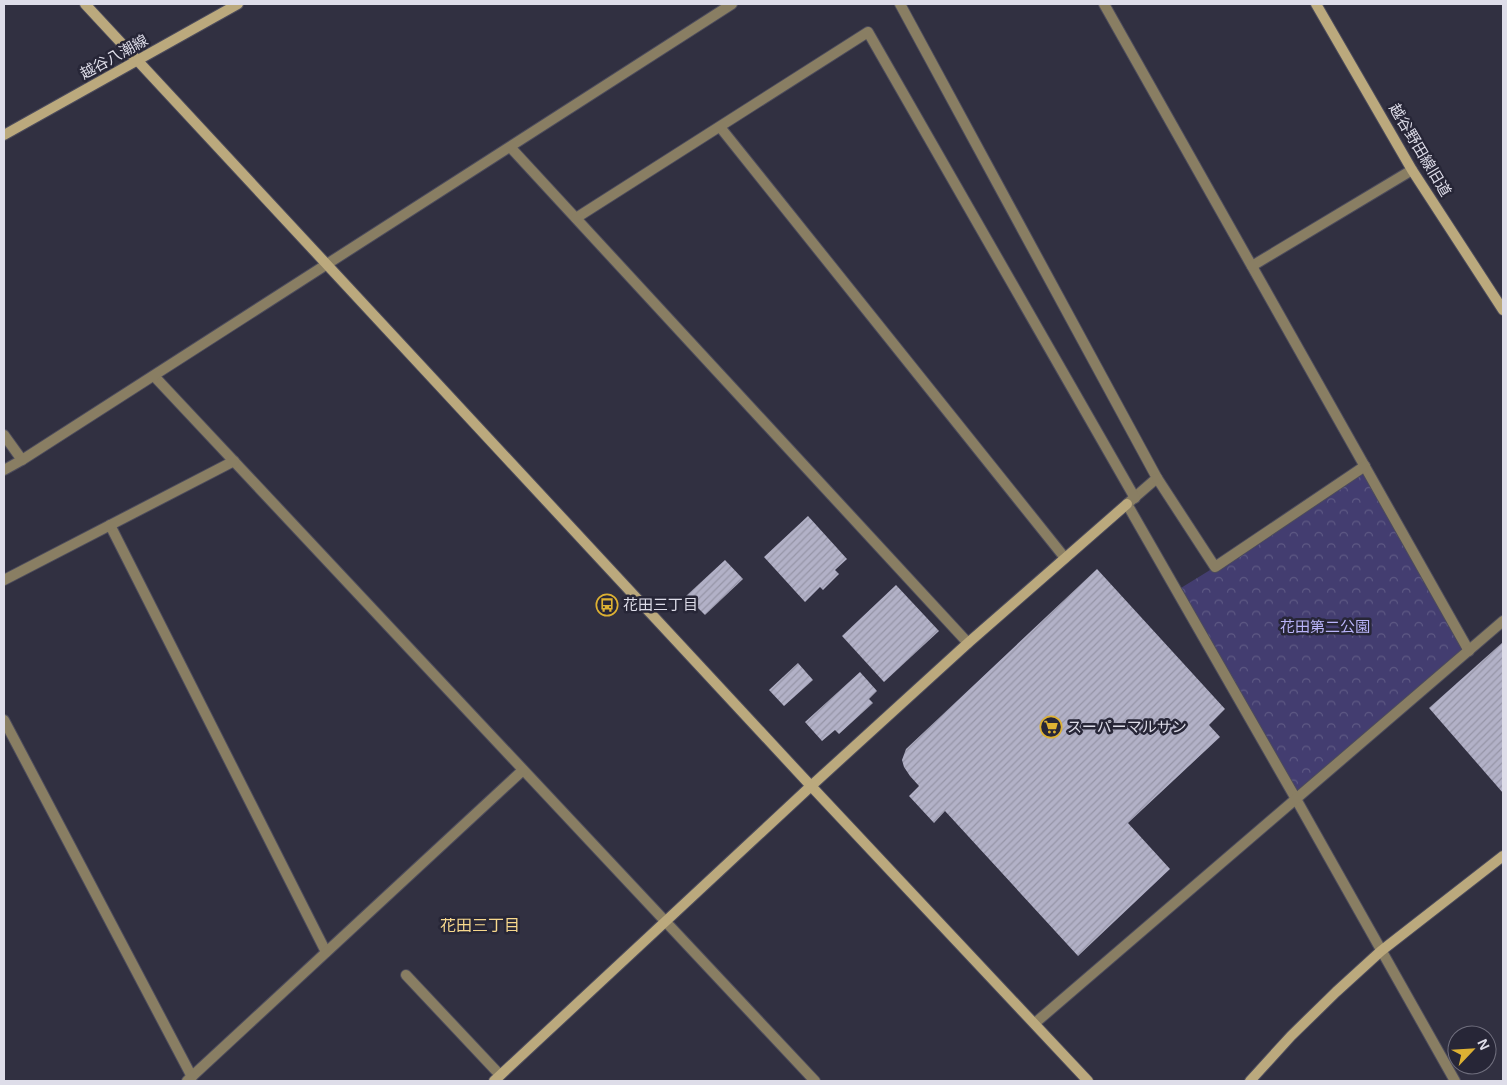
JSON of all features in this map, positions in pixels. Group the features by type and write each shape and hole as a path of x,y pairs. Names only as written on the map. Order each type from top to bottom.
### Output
{"street":[{"path":"85,4 811,786 1088,1081"},
{"name":"越谷八潮線","path":"4,135 238,4"},
{"path":"4,470 511,148 732,4"},
{"path":"900,4 1157,478 1215,567 1365,466"},
{"path":"1104,4 1469,650"},
{"name":"越谷野田線旧道","path":"1316,4 1412,170 1503,310"},
{"path":"576,218 868,32 1455,1081"},
{"path":"720,126 1065,558"},
{"path":"511,148 968,643"},
{"path":"1252,266 1412,170"},
{"path":"154,376 665,922 809,1080"},
{"path":"4,434 22,460"},
{"path":"4,580 234,461"},
{"path":"406,975 497,1078 968,643 1157,478"},
{"path":"110,525 326,952"},
{"path":"1035,1023 1503,621"},
{"path":"4,720 189,1079 523,770"},
{"path":"1250,1081 1336,992 1381,951 1503,856"}],"green space":[{"name":"花田第二公園","path":"1365,466 1469,651 1296,799 1176,591"}],"building":[{"path":"808,516 847,559 835,570 839,574 823,590 820,587 805,602 764,557"},
{"path":"725,560 743,579 705,615 686,596"},
{"path":"1097,569 1225,709 1209,725 1220,737 1128,823 1170,869 1078,956 945,811 934,823 909,796 919,786 904,767 902,760 906,749"},
{"path":"896,585 939,631 884,682 842,636"},
{"path":"1503,642 1503,793 1429,708"},
{"path":"798,663 813,680 784,706 769,690"},
{"path":"860,672 877,691 869,699 873,703 839,734 835,730 822,741 805,722"}],"place":[{"name":"花田三丁目","path":"607,605"},
{"name":"スーパーマルサン","path":"1051,727"}],"district":[{"name":"花田三丁目","path":"480,925"}]}
